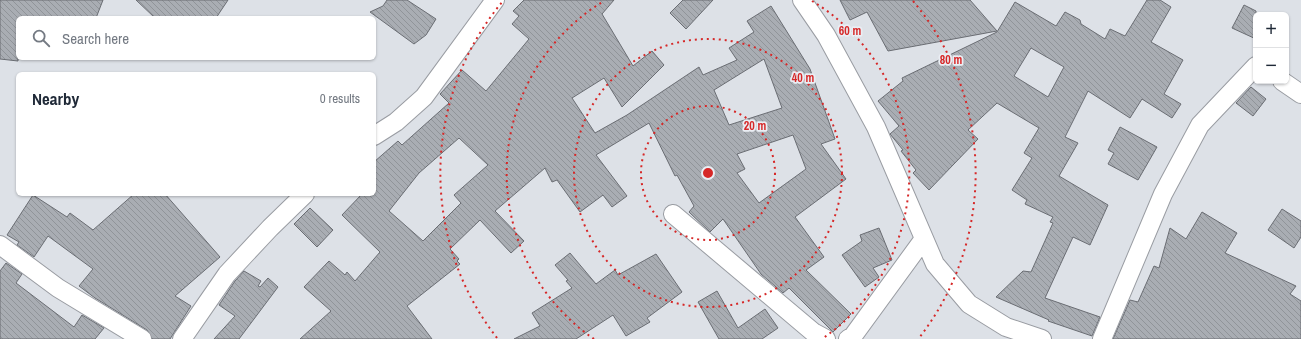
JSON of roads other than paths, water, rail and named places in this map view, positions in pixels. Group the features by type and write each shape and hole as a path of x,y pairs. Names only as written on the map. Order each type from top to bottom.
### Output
{"street":[{"path":"376,135 396,122 424,97 495,0"},
{"path":"802,0 826,35 876,127 923,240 935,264 969,304 1006,327 1042,339"},
{"path":"1102,339 1163,194 1200,125 1253,69"},
{"path":"1286,84 1301,94"},
{"path":"182,339 227,274 270,228 304,196"},
{"path":"673,214 813,332 826,339"},
{"path":"851,338 923,240"},
{"path":"0,245 58,288 142,339"}]}
